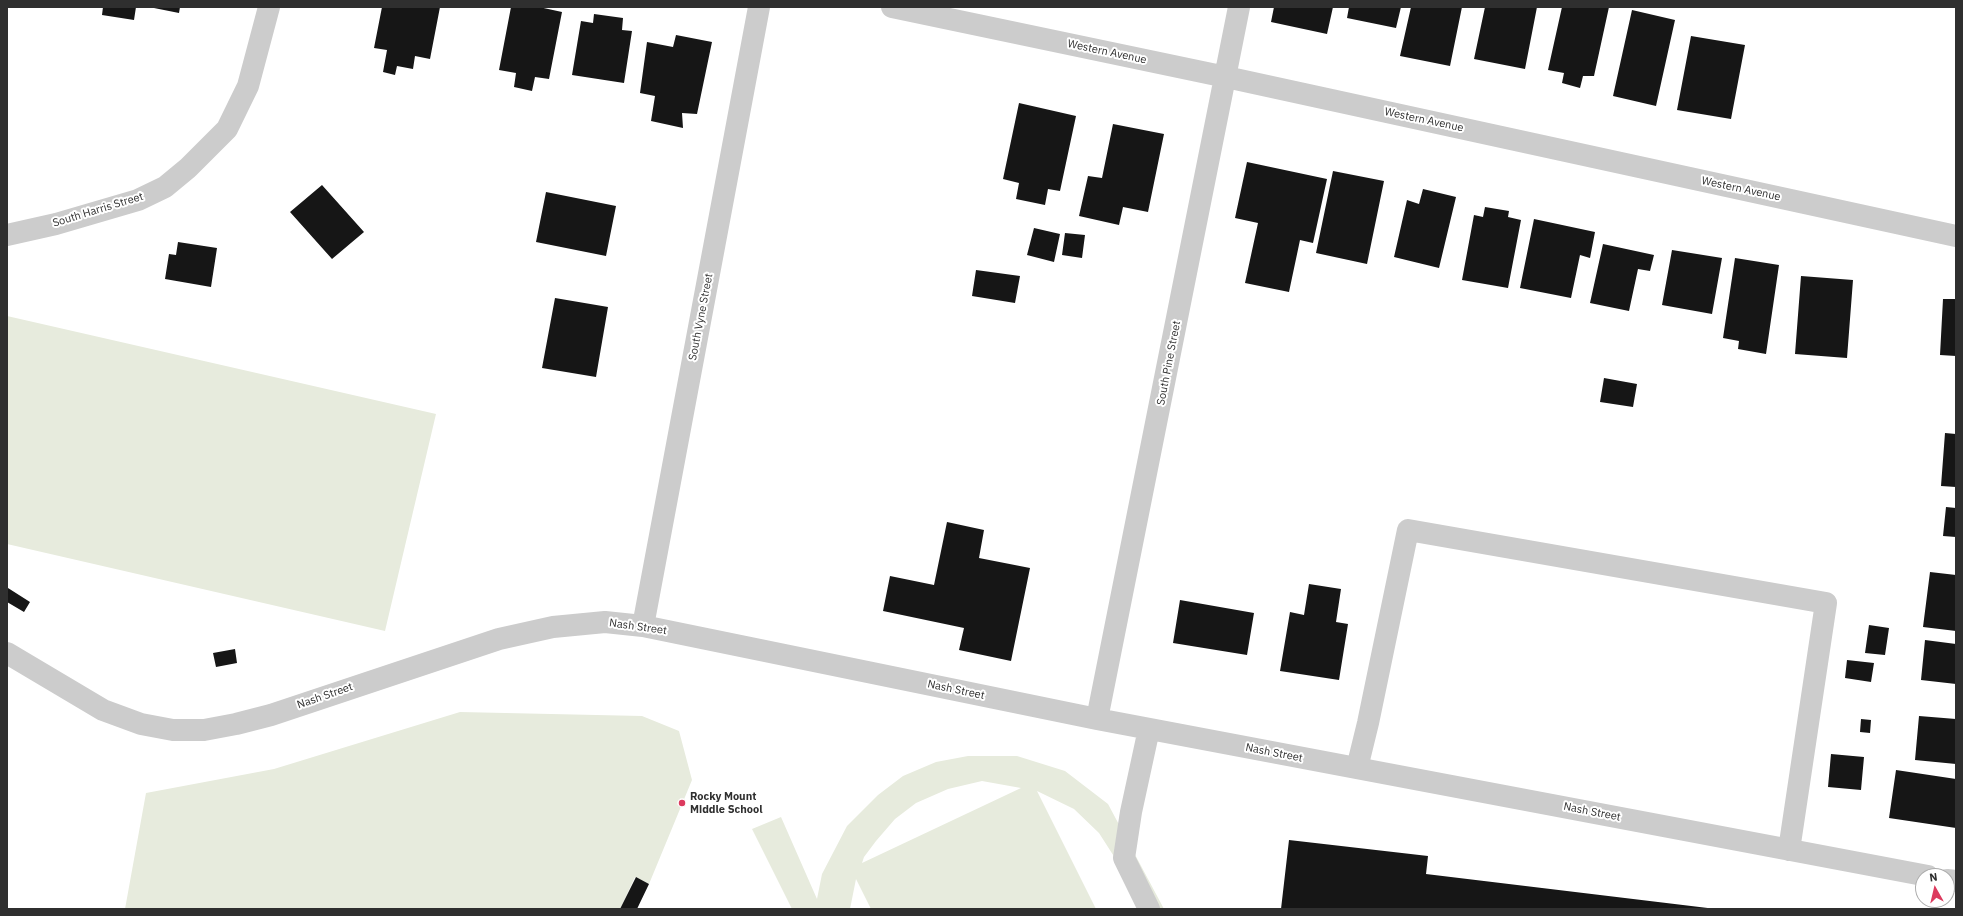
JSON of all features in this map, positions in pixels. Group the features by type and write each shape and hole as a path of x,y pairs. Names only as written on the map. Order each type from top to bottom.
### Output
{"street":[{"name":"South Harris Street","path":"7,236 56,224 138,200 165,187 188,168 227,129 248,86 269,7"},
{"name":"South Vyne Street","path":"643,626 759,7"},
{"name":"Western Avenue","path":"892,7 1226,77 1956,236"},
{"name":"South Pine Street","path":"1097,719 1240,7"},
{"path":"1357,768 1368,723 1408,530 1826,603 1789,850"},
{"name":"Nash Street","path":"7,653 103,710 141,724 173,730 204,730 271,715 499,639 553,627 605,622 643,626 1097,719 1915,874"},
{"path":"1149,729 1134,798 1124,858 1149,909"}],"shaded area":[{"path":"7,316 436,414 385,631 7,544"},
{"path":"460,712 642,716 679,731 692,780 649,884 635,877 620,909 125,909 146,793 274,769"},
{"path":"968,756 1017,756 1065,771 1108,804 1164,909 1140,909 1115,858 1099,833 1074,809 1037,791 1096,909 871,909 856,879 850,909 792,909 752,829 781,817 817,899 822,874 847,826 878,795 903,776 936,762","holes":["982,781 1021,788 862,863 864,857 895,819 916,803 948,789"]}],"building":[{"path":"103,7 136,7 134,20 102,15"},
{"path":"149,7 180,7 179,13"},
{"path":"382,7 440,7 430,59 415,56 413,69 397,66 395,75 383,72 387,50 374,48"},
{"path":"511,7 539,7 562,12 549,79 535,77 532,91 514,87 516,73 499,70"},
{"path":"1274,7 1333,7 1327,34 1271,22"},
{"path":"1349,7 1401,7 1396,28 1347,18"},
{"path":"1411,7 1462,7 1450,66 1400,56"},
{"path":"1485,7 1537,7 1525,69 1474,59"},
{"path":"1562,7 1609,7 1594,76 1583,76 1580,88 1562,83 1564,73 1548,70"},
{"path":"1632,10 1675,20 1656,106 1613,96"},
{"path":"594,14 623,18 622,30 632,31 624,83 572,75 581,21 593,23"},
{"path":"676,35 712,42 697,114 682,113 683,128 651,121 655,96 640,93 647,42 673,47"},
{"path":"1691,36 1745,45 1731,119 1677,110"},
{"path":"1019,103 1076,116 1060,191 1048,189 1045,205 1016,199 1019,183 1003,179"},
{"path":"1113,124 1164,134 1148,212 1123,207 1119,225 1079,216 1088,176 1102,178"},
{"path":"1247,162 1327,179 1313,243 1300,240 1289,292 1245,283 1258,223 1235,218"},
{"path":"1333,171 1384,181 1367,264 1316,253"},
{"path":"322,185 364,232 332,259 290,212"},
{"path":"1423,189 1456,197 1439,268 1394,257 1407,200 1419,204"},
{"path":"546,192 616,206 606,256 536,242"},
{"path":"1485,207 1509,211 1508,217 1521,220 1508,288 1462,280 1474,215 1483,217"},
{"path":"1534,219 1595,232 1590,258 1580,255 1571,298 1520,288"},
{"path":"1034,228 1060,234 1054,262 1027,255"},
{"path":"1065,233 1085,235 1082,258 1062,255"},
{"path":"178,242 217,248 211,287 165,279 169,254 176,255"},
{"path":"1603,244 1654,255 1650,271 1638,269 1629,311 1590,303"},
{"path":"1672,250 1722,258 1712,314 1662,305"},
{"path":"1735,258 1779,265 1766,354 1738,349 1739,341 1723,338"},
{"path":"976,270 1020,276 1015,303 972,296"},
{"path":"1801,276 1853,280 1847,358 1795,354"},
{"path":"555,298 608,307 596,377 542,368"},
{"path":"1943,299 1956,299 1956,356 1940,355"},
{"path":"1604,378 1637,384 1633,407 1600,402"},
{"path":"1945,433 1956,434 1956,487 1941,486"},
{"path":"1946,507 1956,508 1956,537 1943,536"},
{"path":"947,522 984,530 979,558 1030,568 1011,661 959,650 964,628 883,611 890,576 934,585"},
{"path":"1930,572 1956,575 1956,631 1923,627"},
{"path":"1309,584 1341,589 1336,622 1348,624 1339,680 1280,671 1290,612 1304,615"},
{"path":"8,588 30,602 24,612 7,602"},
{"path":"1180,600 1254,613 1247,655 1173,643"},
{"path":"1869,625 1889,628 1885,655 1865,653"},
{"path":"1925,640 1956,644 1956,684 1921,680"},
{"path":"235,649 237,663 216,667 213,653"},
{"path":"1847,660 1874,663 1871,682 1845,678"},
{"path":"1919,716 1956,719 1956,764 1915,760"},
{"path":"1861,719 1871,720 1870,733 1860,732"},
{"path":"1831,754 1864,757 1861,790 1828,787"},
{"path":"1896,770 1956,779 1956,828 1889,818"},
{"path":"1289,840 1428,856 1426,874 1716,909 1281,909"},
{"path":"636,877 649,884 637,909 620,909"}],"place":[{"name":"Rocky Mount Middle School","path":"682,803"}]}
